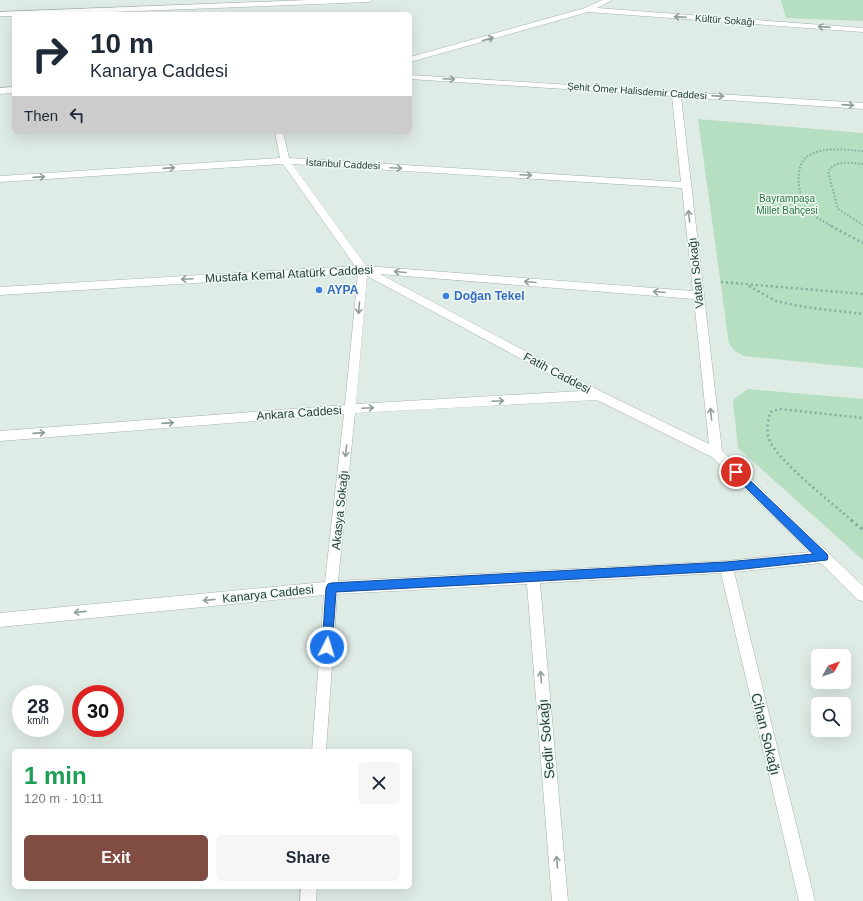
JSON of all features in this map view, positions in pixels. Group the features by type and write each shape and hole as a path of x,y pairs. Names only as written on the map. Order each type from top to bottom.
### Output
{"street":[{"path":"46,12 279,2 369,0"},
{"name":"Kültür Sokağı","path":"412,59 588,10 608,0"},
{"path":"278,12 279,2"},
{"name":"Kültür Sokağı","path":"588,10 863,30"},
{"path":"0,14 12,13"},
{"name":"Şehit Ömer Halisdemir Caddesi","path":"412,77 863,106"},
{"path":"0,90 12,90"},
{"name":"Vatan Sokağı","path":"676,94 716,453"},
{"name":"Fatih Caddesi","path":"279,134 285,161 363,269 435,309 598,395 716,453 863,596"},
{"name":"İstanbul Caddesi","path":"0,179 285,161 686,185"},
{"name":"Mustafa Kemal Atatürk Caddesi","path":"0,291 363,269 698,295"},
{"name":"Akasya Sokağı","path":"319,749 331,588 363,269"},
{"name":"Ankara Caddesi","path":"0,436 350,409 598,395"},
{"name":"Kanarya Caddesi","path":"0,620 331,588 726,567 824,557"},
{"name":"Cihan Sokağı","path":"726,567 807,901"},
{"name":"Sedir Sokağı","path":"533,577 560,901"},
{"path":"308,901 309,889"}],"path":[{"path":"863,151 832,149 820,151 808,157 801,163 797,172 802,196 808,208 816,216 863,243"},
{"path":"863,164 833,164 829,167 828,172 838,209 863,225"},
{"path":"696,280 863,294"},
{"path":"747,285 776,301 804,307 863,314"},
{"path":"863,418 780,409 770,412 767,438 771,446 782,458 863,530"}],"green space":[{"path":"781,0 863,0 863,21 786,18"},
{"name":"Bayrampaşa Millet Bahçesi","path":"698,119 863,133 863,368 744,356 735,351 729,344"},
{"path":"748,389 863,399 863,560 738,448 733,400"}],"place":[{"name":"AYPA","path":"319,290"},
{"name":"Doğan Tekel","path":"446,296"}],"route":[{"path":"327,647 331,588 726,567 824,557 736,472"}]}
